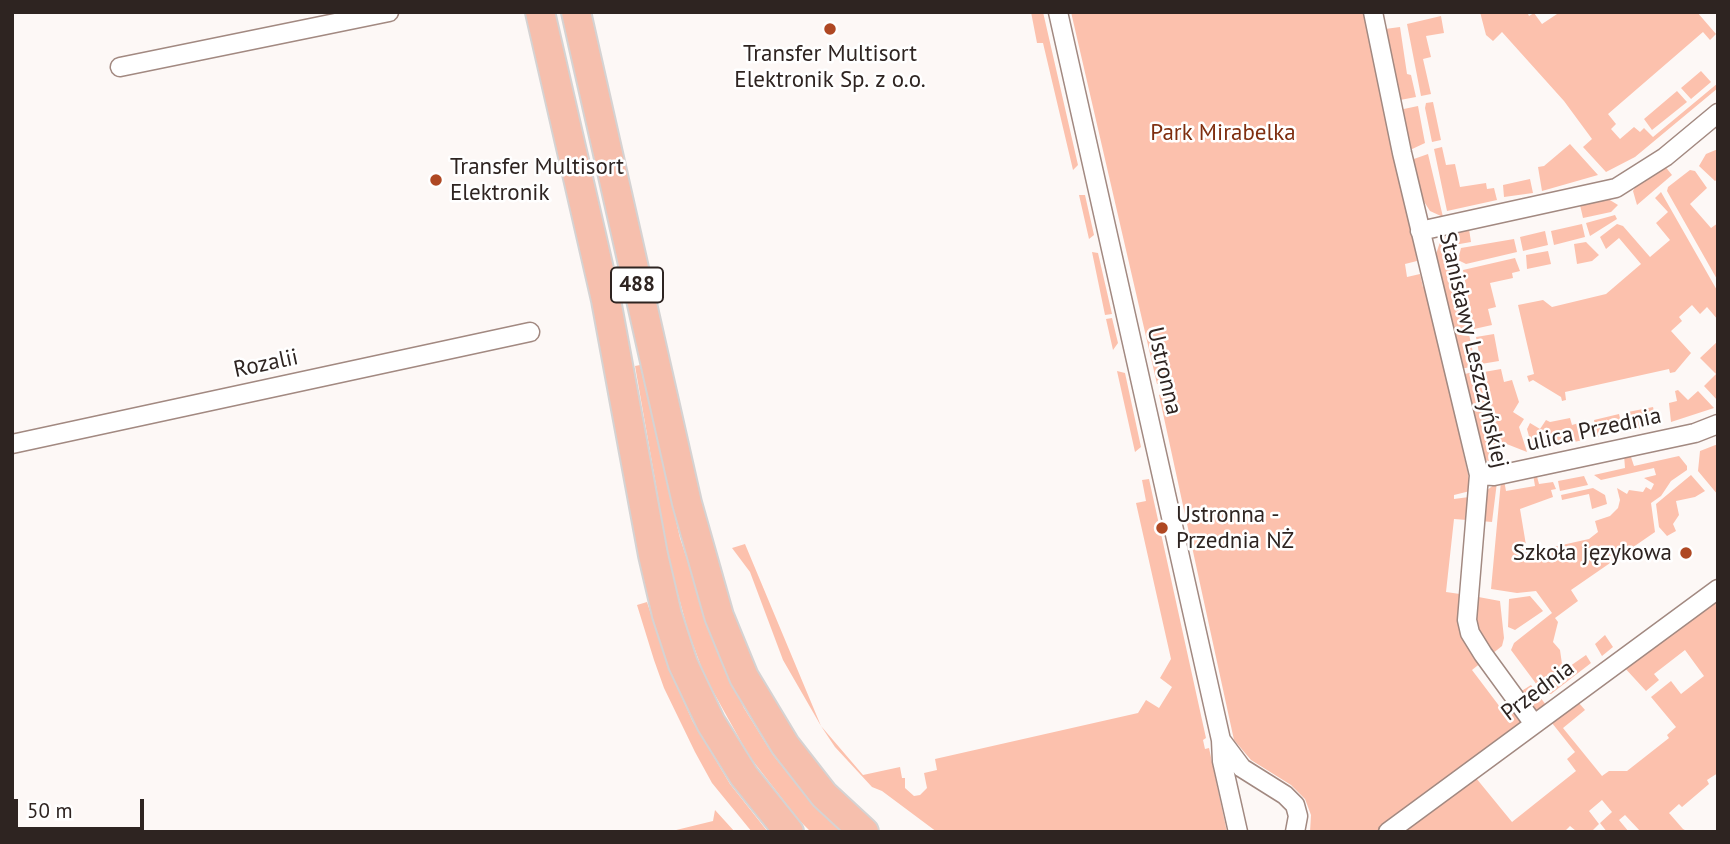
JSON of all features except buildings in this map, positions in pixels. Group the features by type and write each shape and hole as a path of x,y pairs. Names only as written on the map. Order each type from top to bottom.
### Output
{"main road":[{"name":"488","path":"540,12 606,300 653,555 667,615 683,664 710,723 744,776 789,832"},
{"name":"488","path":"576,12 687,503 719,616 744,677 773,727 824,794 864,832"}],"street":[{"path":"120,67 388,12"},
{"name":"Ustronna","path":"1058,12 1222,740 1222,761 1238,832"},
{"name":"Stanisławy Leszczyńskiej","path":"1373,12 1420,231 1479,475 1467,620 1470,633 1483,654 1534,724"},
{"path":"1420,231 1616,188 1665,157 1718,113"},
{"name":"Rozalii","path":"12,444 530,332"},
{"name":"ulica Przednia","path":"1479,475 1494,476 1653,443 1718,425"},
{"name":"Przednia","path":"1388,832 1718,589"},
{"name":"Ustronna","path":"1222,740 1242,768 1284,795 1294,806 1298,816 1295,832"}],"green space":[{"path":"1031,12 1043,12 1078,165 1073,170 1043,43 1037,43"},
{"name":"Park Mirabelka","path":"1071,12 1366,12 1418,248 1415,249 1417,261 1405,264 1407,277 1420,274 1423,287 1426,286 1470,483 1470,491 1454,495 1454,499 1469,497 1467,520 1454,519 1446,592 1460,594 1482,662 1472,670 1500,707 1510,700 1522,718 1521,724 1469,766 1465,764 1465,768 1381,832 1310,832 1311,815 1305,799 1291,785 1251,760 1234,740 1159,395 1164,393 1162,384 1157,384"},
{"path":"1480,12 1527,12 1529,16 1534,13 1542,24 1560,12 1697,12 1716,34 1710,40 1703,32 1608,114 1616,124 1611,129 1620,139 1634,127 1640,132 1644,128 1653,137 1718,83 1718,88 1635,157 1606,172 1583,147 1592,139 1564,101 1502,32 1493,41 1486,35"},
{"path":"1441,16 1444,33 1426,36 1431,57 1423,59 1431,94 1421,96 1407,24"},
{"path":"1400,27 1407,74 1411,75 1416,97 1400,100 1385,29"},
{"path":"1701,71 1711,82 1691,99 1681,88"},
{"path":"1677,91 1687,102 1652,130 1644,119"},
{"path":"1433,102 1441,140 1432,142 1425,108 1426,103"},
{"path":"1418,106 1425,143 1410,150 1407,148 1399,110"},
{"path":"1570,144 1598,175 1542,191 1538,167 1544,166"},
{"path":"1442,147 1446,165 1455,164 1460,187 1486,183 1487,189 1494,188 1497,200 1447,211 1434,149"},
{"path":"1718,149 1718,179 1715,181 1699,166 1706,154"},
{"path":"1428,154 1443,217 1430,211 1423,200 1411,160"},
{"path":"1664,165 1672,175 1637,205 1633,191 1637,184"},
{"path":"1690,170 1695,171 1707,188 1690,204 1711,228 1718,223 1718,281 1667,191 1668,187"},
{"path":"1530,179 1533,193 1504,197 1503,185"},
{"path":"1661,192 1718,292 1718,320 1707,307 1700,314 1692,305 1679,317 1682,321 1671,331 1691,353 1675,372 1670,373 1669,369 1565,392 1566,400 1562,401 1561,397 1533,380 1529,382 1527,376 1534,374 1518,305 1543,300 1552,307 1606,294 1641,264 1619,238 1606,249 1600,237 1617,224 1623,226 1650,257 1670,240 1656,223 1668,212 1655,198"},
{"path":"1079,195 1085,195 1094,235 1089,239"},
{"path":"1605,197 1618,205 1611,212 1583,218 1580,205"},
{"path":"1615,215 1617,219 1590,236 1586,223"},
{"path":"1582,224 1585,237 1554,245 1551,231"},
{"path":"1469,229 1471,242 1454,245 1453,232"},
{"path":"1545,231 1548,245 1523,251 1520,237"},
{"path":"1447,235 1476,366 1460,369 1436,254 1440,242"},
{"path":"1514,239 1517,252 1466,264 1458,260 1461,248"},
{"path":"1586,242 1599,255 1592,261 1577,264 1574,244"},
{"path":"1548,251 1551,264 1527,269 1526,255"},
{"path":"1092,252 1098,253 1112,314 1105,315"},
{"path":"1515,258 1520,271 1512,273 1513,278 1490,283 1496,307 1488,309 1492,325 1474,329 1463,270"},
{"path":"1112,318 1118,343 1113,350 1106,319"},
{"path":"1494,334 1499,361 1481,364 1476,337"},
{"path":"1718,341 1718,401 1704,386 1716,374 1700,358"},
{"path":"640,365 680,538 719,656 744,708 773,755 806,796 841,832 811,832 798,819 749,756 705,677 688,631 670,565 635,366"},
{"path":"1501,369 1504,382 1512,380 1519,402 1513,412 1524,419 1519,427 1527,452 1499,441 1484,372"},
{"path":"1117,371 1125,373 1141,447 1135,452"},
{"path":"1477,371 1497,445 1497,462 1483,460 1461,375"},
{"path":"1678,390 1688,400 1698,391 1714,408 1671,422 1669,403 1677,401 1675,391"},
{"path":"1653,407 1657,425 1631,430 1628,412"},
{"path":"1619,414 1623,431 1597,437 1594,420"},
{"path":"1570,418 1572,425 1579,423 1583,440 1533,451 1527,429 1530,423 1540,429 1546,420 1550,422"},
{"path":"1718,444 1718,495 1698,471 1700,451"},
{"path":"1630,454 1634,466 1679,456 1687,470 1671,481 1661,496 1651,503 1655,532 1571,590 1578,601 1555,618 1558,622 1553,642 1560,650 1563,671 1586,655 1591,663 1551,694 1543,693 1511,650 1514,643 1552,613 1536,591 1517,593 1491,589 1501,481 1504,480 1506,491 1535,486 1533,474 1536,473 1539,484 1553,482 1556,489 1551,490 1553,497 1520,509 1527,551 1532,555 1544,552 1544,549 1589,539 1598,532 1595,521 1610,516 1618,508 1620,500 1617,488 1627,494 1629,490 1643,492 1646,487 1651,490 1654,484 1644,478 1656,475 1654,468 1601,480 1594,475 1625,468 1624,455"},
{"path":"1691,475 1705,491 1695,497 1676,501 1679,515 1673,524 1676,531 1667,536 1659,527 1656,504"},
{"path":"1584,476 1588,485 1560,491 1558,481"},
{"path":"1149,479 1206,738 1203,740 1205,749 1209,748 1227,832 937,832 882,791 872,787 835,747 821,726 863,775 900,767 902,778 905,778 905,788 914,796 920,795 927,788 924,773 937,770 935,759 1138,713 1146,700 1159,708 1172,687 1160,678 1171,659 1136,503 1146,501 1142,480"},
{"path":"1497,482 1492,522 1480,521 1485,492"},
{"path":"1593,488 1605,495 1607,504 1592,509 1589,494 1562,500 1561,495"},
{"path":"745,544 821,726 783,660 750,572 732,548"},
{"path":"1473,596 1500,601 1504,638 1502,646 1492,654 1475,628"},
{"path":"1530,596 1543,611 1515,630 1508,627 1509,599"},
{"path":"1718,599 1718,773 1707,780 1709,784 1682,807 1679,804 1669,813 1689,832 1641,832 1625,815 1619,820 1629,832 1607,832 1600,823 1612,812 1602,800 1589,811 1599,824 1591,832 1576,831 1570,826 1564,832 1400,832 1476,778 1512,822 1576,771 1567,759 1575,752 1552,723 1579,703 1585,710 1563,728 1602,776 1609,771 1627,771 1669,738 1667,735 1676,727 1651,697 1671,681 1681,694 1704,676 1685,650 1654,674 1659,680 1646,691 1623,666"},
{"path":"647,602 669,669 693,722 730,784 768,832 752,832 712,783 695,752 664,688 654,660 637,605"},
{"path":"1605,635 1613,647 1602,656 1595,644"},
{"path":"1531,685 1546,705 1535,713 1520,692"},
{"path":"715,810 735,832 668,832 713,821"}],"place":[{"name":"Transfer Multisort Elektronik Sp. z o.o.","path":"830,29"},
{"name":"Transfer Multisort Elektronik","path":"436,180"},
{"name":"Ustronna - Przednia NŻ","path":"1162,528"},
{"name":"Szkoła językowa","path":"1686,553"}]}
